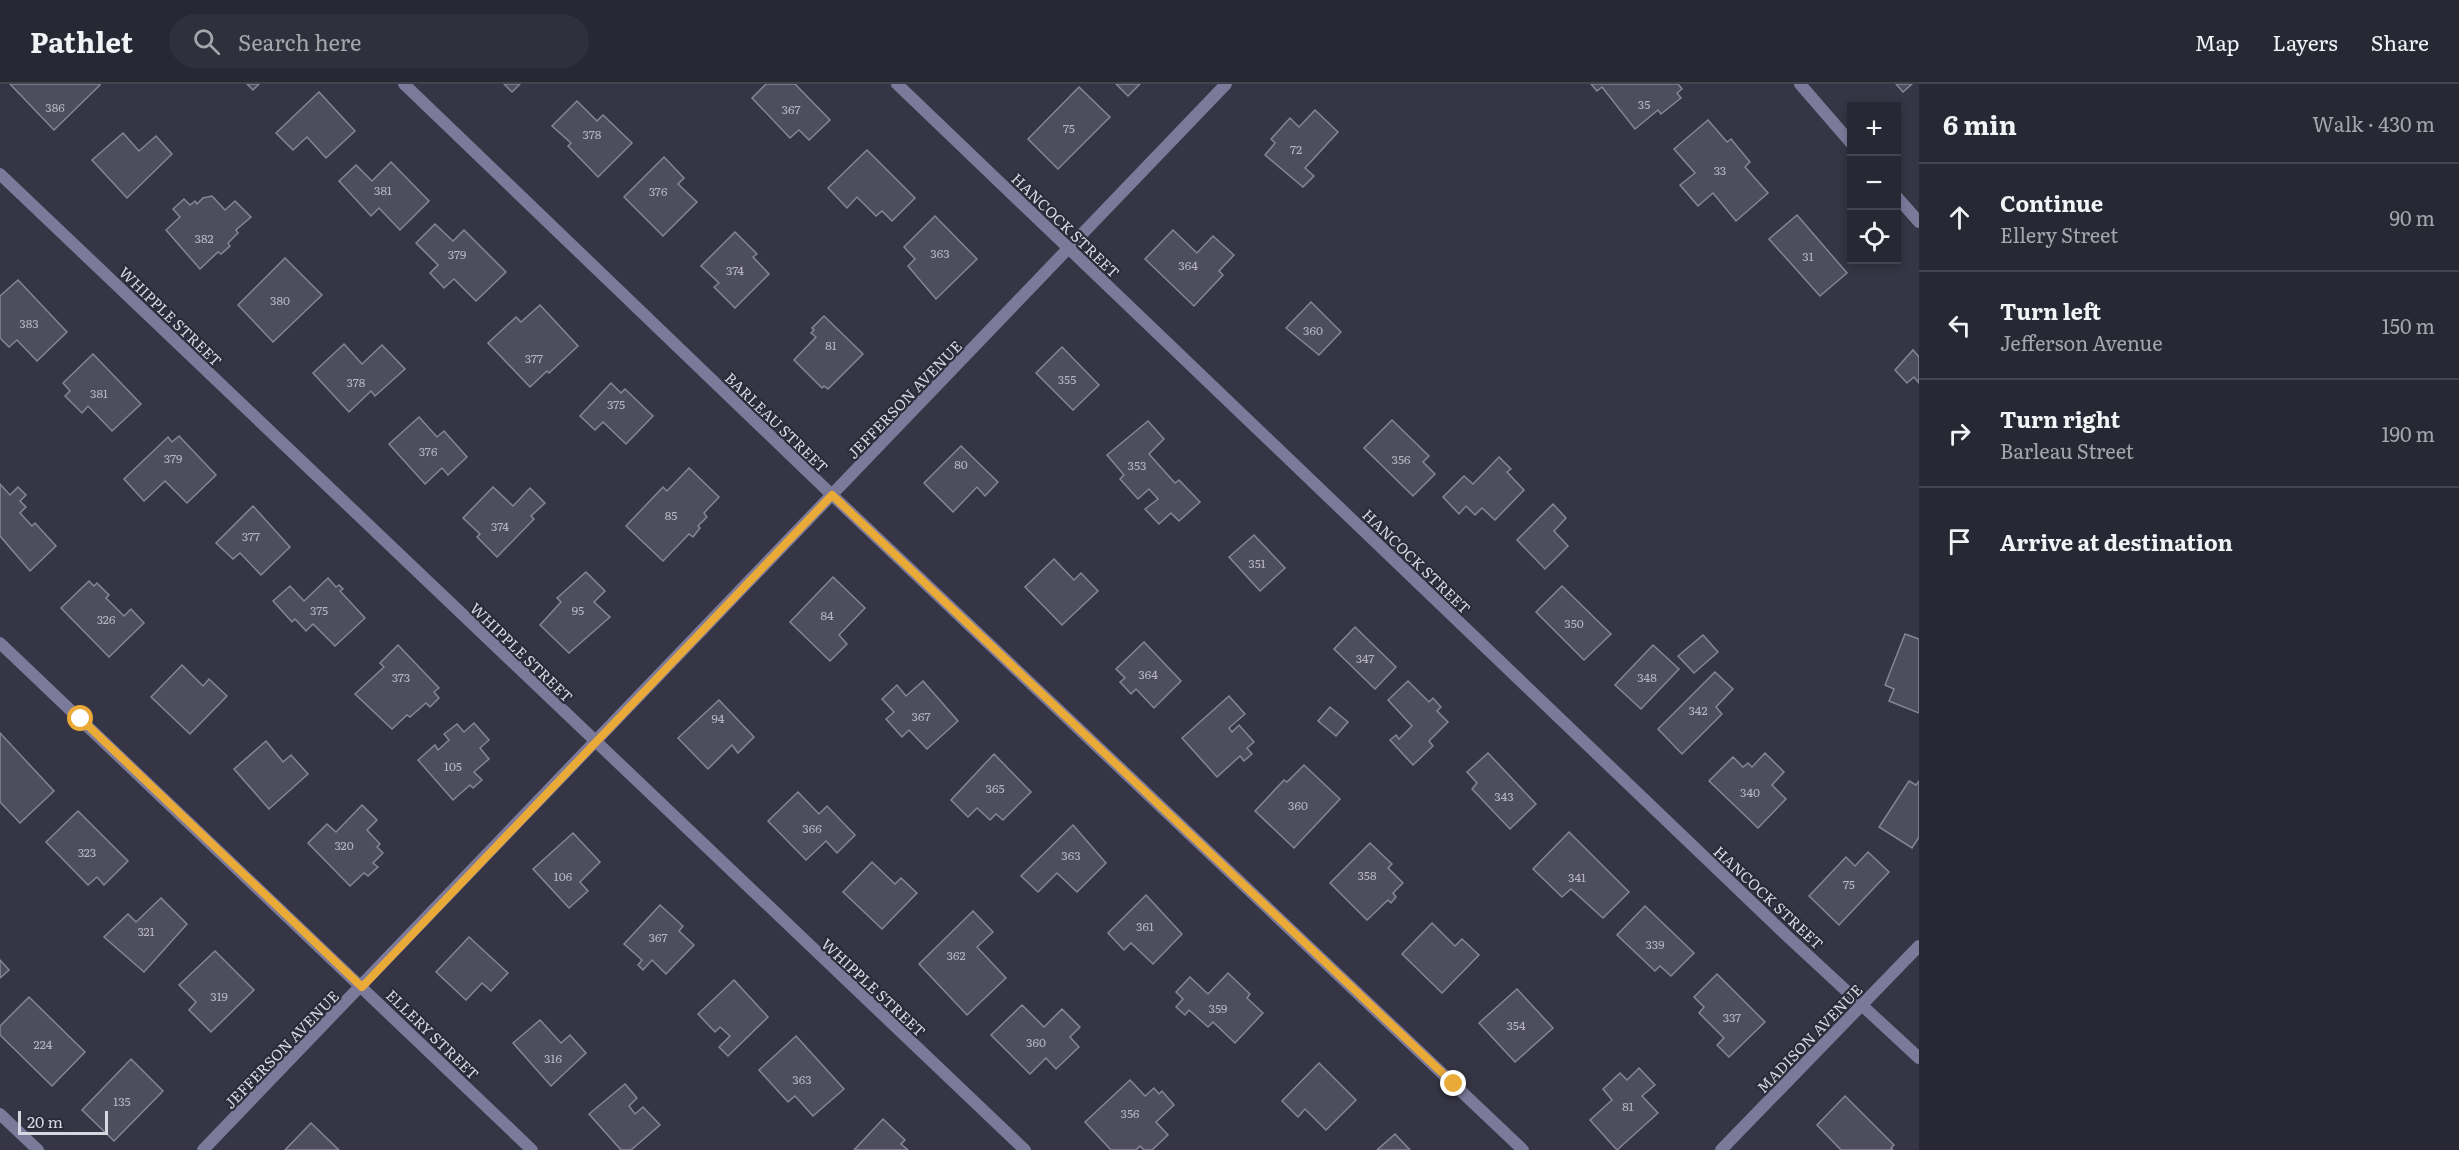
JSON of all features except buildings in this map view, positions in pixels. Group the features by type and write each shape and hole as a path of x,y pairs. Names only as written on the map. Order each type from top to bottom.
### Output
{"street":[{"name":"BARLEAU STREET","path":"404,84 832,495 1523,1150"},
{"name":"HANCOCK STREET","path":"897,84 1919,1058"},
{"name":"JEFFERSON AVENUE","path":"203,1150 362,987 1226,84"},
{"path":"1800,84 1847,139"},
{"name":"WHIPPLE STREET","path":"0,174 1025,1150"},
{"path":"1901,202 1919,222"},
{"name":"ELLERY STREET","path":"0,643 532,1150"},
{"name":"MADISON AVENUE","path":"1721,1150 1919,946"},
{"path":"0,1114 38,1150"}],"route":[{"path":"81,719 362,987 832,495 1454,1084"}]}
